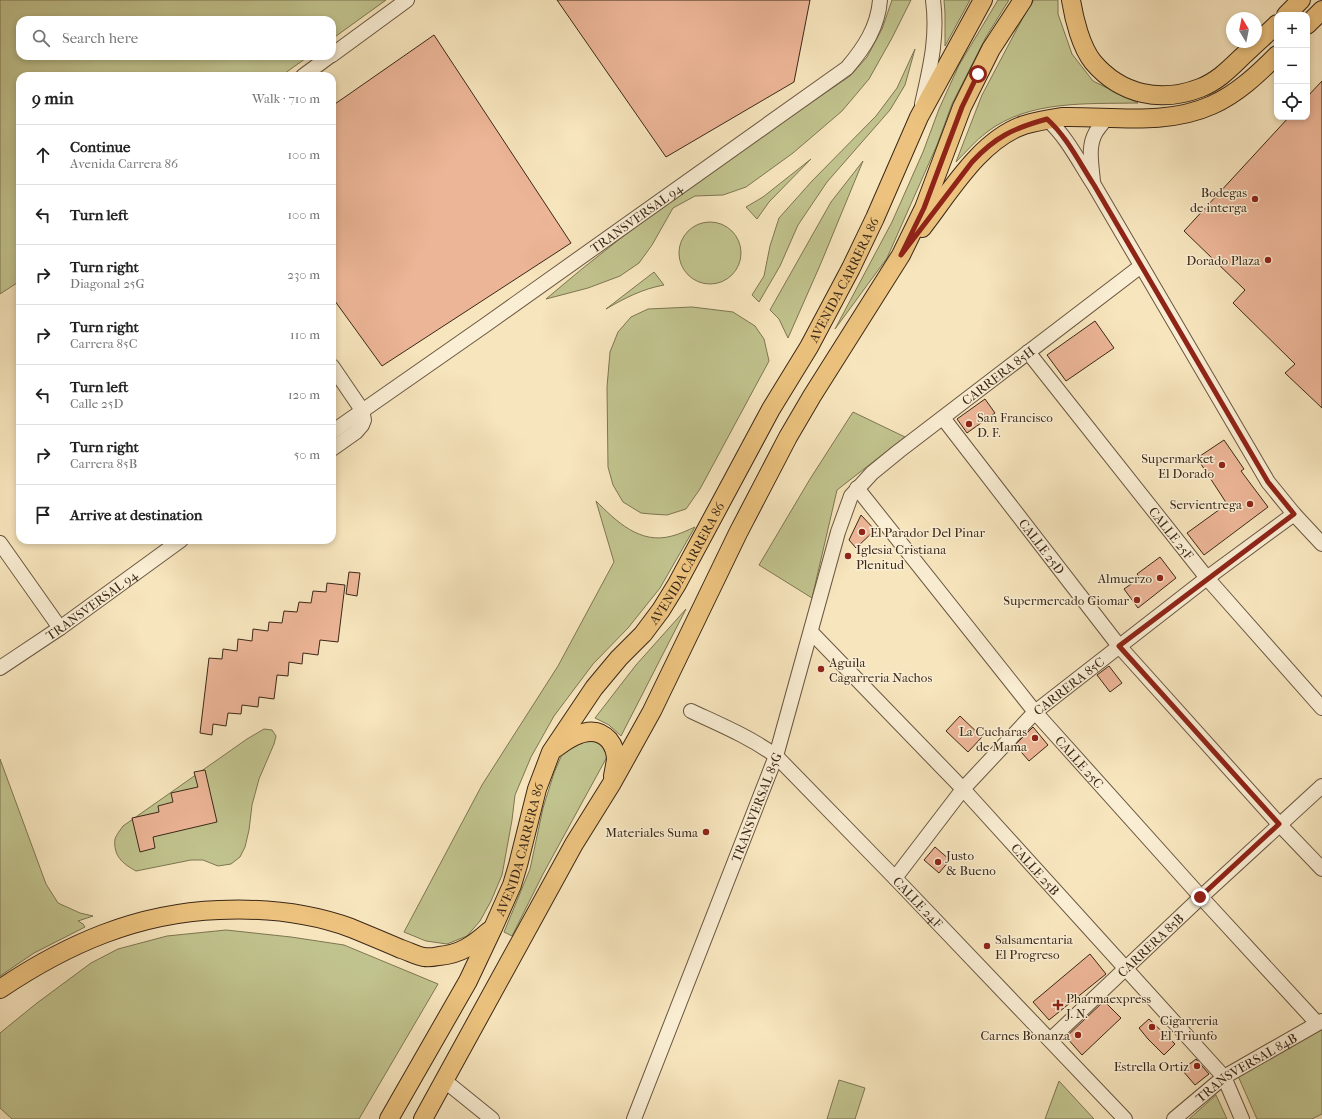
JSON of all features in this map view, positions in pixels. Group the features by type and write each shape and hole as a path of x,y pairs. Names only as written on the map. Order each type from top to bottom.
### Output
{"main road":[{"name":"AVENIDA CARRERA 86","path":"389,1119 468,981 512,885 537,789 551,752 594,688 619,658 643,634 661,610 677,584 771,409 809,347 851,268 875,218 919,117 983,0"},
{"path":"901,255 924,208 962,107 991,49 1023,0"},
{"path":"1071,0 1075,25 1093,62 1112,80 1139,92 1158,96 1178,94 1201,87 1220,77 1274,27"},
{"path":"1289,12 1300,0"},
{"path":"1310,22 1322,10"},
{"path":"423,1119 574,844 612,782 655,705 738,533 788,437 812,396 901,255 972,162 1007,133 1024,125 1047,119 1063,117 1166,117 1197,111 1213,105 1236,91 1274,58"},
{"path":"551,752 569,739 580,734 595,731 603,734 613,745 616,759 612,782"},
{"path":"0,989 31,969 73,946 113,931 166,915 219,910 258,910 302,915 326,920 350,928 423,957 452,955 475,944 493,928"}],"street":[{"path":"336,51 407,0"},
{"name":"TRANSVERSAL 94","path":"336,429 484,326 847,68 862,50 871,34 880,0"},
{"path":"919,117 934,43 935,18 933,0"},
{"path":"308,72 324,60"},
{"path":"1094,185 1090,152 1095,133 1107,117"},
{"path":"1047,119 1055,126 1064,138 1094,185 1268,482 1294,514 1322,544"},
{"name":"CARRERA 85H","path":"857,488 872,473 1142,266"},
{"name":"CALLE 25F","path":"1028,352 1207,578 1322,708"},
{"path":"336,372 362,410 364,420 356,432 336,446"},
{"name":"CALLE 25D","path":"943,418 1119,646 1279,824 1322,869"},
{"name":"TRANSVERSAL 85G","path":"634,1119 776,756 812,633 838,532 849,500 857,488"},
{"name":"CALLE 25C","path":"857,488 1035,712 1200,897 1320,1022"},
{"name":"CARRERA 85C","path":"895,878 963,789 1035,712 1207,578 1294,514"},
{"path":"0,543 60,628"},
{"name":"TRANSVERSAL 94","path":"0,668 60,628 176,544"},
{"name":"CALLE 25B","path":"812,633 963,789 1224,1077 1242,1119"},
{"name":"CALLE 24F","path":"691,711 746,736 776,756 895,878 1125,1119"},
{"name":"CARRERA 85B","path":"1050,1040 1200,897 1322,786"},
{"name":"TRANSVERSAL 84B","path":"1174,1119 1224,1077 1320,1022"},
{"path":"445,1081 492,1119"}],"green space":[{"path":"0,0 386,0 336,36 336,16 16,16 16,60 303,60 287,72 16,72 16,284 0,294"},
{"path":"892,0 911,0 869,79 842,111 793,153 746,187 723,195 695,196 673,208 652,245 639,263 620,276 588,288 546,299 619,240 695,183 850,76 867,57 882,29"},
{"path":"944,0 970,0 945,46 945,13"},
{"path":"998,0 1009,0 986,37 952,104 937,145 887,258 835,329 892,222 959,65"},
{"path":"1034,0 1058,0 1058,14 1072,54 1093,81 1138,103 1079,104 1040,109 1021,114 1003,122 987,132 956,162 982,95 1027,10"},
{"path":"915,49 905,85 890,110 827,182 798,225 780,266 759,302 752,295 764,276 770,246 779,218 812,181 876,116 897,88"},
{"path":"811,159 769,202 757,219 746,207 763,197"},
{"path":"863,161 788,338 779,319 770,310 831,202"},
{"path":"704,222 716,222 732,231 739,241 741,253 739,265 732,275 716,284 704,284 693,279 684,270 679,259 679,247 684,236 693,227"},
{"path":"654,272 664,285 634,294 606,309"},
{"path":"692,307 733,312 755,326 764,339 769,361 700,489 686,509 667,515 641,513 623,502 613,485 608,467 607,387 610,352 618,332 631,317 648,309"},
{"path":"853,412 905,437 837,490 812,598 759,565 810,479"},
{"path":"596,501 620,523 639,534 649,537 660,538 672,536 695,527 660,588 628,628 593,664 554,716 531,757 515,795 502,875 491,901 480,921 467,936 447,944 426,941 404,932 482,785 558,666 614,562"},
{"path":"686,609 621,736 609,725 595,718 636,665"},
{"path":"264,729 272,730 276,736 259,779 252,805 245,847 240,857 231,864 218,866 203,860 191,860 136,871 120,859 117,855 115,839 123,826 247,739"},
{"path":"594,738 606,747 607,757 543,874 512,936 504,932 530,869 543,808 554,773 563,752 574,743"},
{"path":"0,759 46,884 58,903 80,913 93,916 78,921 85,927 34,953 0,976"},
{"path":"226,930 291,937 344,945 438,984 359,1119 12,1119 0,1108 0,1033 37,1003 91,963 118,949 167,936"},
{"path":"1322,1029 1322,1114 1312,1119 1257,1119 1238,1076 1314,1032"},
{"path":"839,1080 865,1088 855,1119 827,1119"},
{"path":"1059,1081 1094,1119 1045,1119"},
{"path":"1216,1095 1227,1119 1189,1119"}],"building":[{"path":"557,0 810,0 794,82 666,157"},
{"path":"434,35 571,243 382,366 336,303 336,103"},
{"name":"Dorado Plaza","path":"1322,81 1322,408 1285,373 1295,364 1233,303 1245,290 1184,231 1286,120 1310,120 1310,94"},
{"path":"1095,321 1114,348 1066,381 1047,355"},
{"path":"985,399 995,413 967,433 957,419"},
{"path":"1224,440 1244,469 1241,471 1268,507 1204,555 1187,533 1227,504 1197,458"},
{"path":"861,515 875,530 856,548 849,540"},
{"path":"1160,557 1176,578 1138,608 1124,589 1140,578 1137,574"},
{"path":"349,572 360,573 357,596 346,594"},
{"path":"327,583 345,585 338,642 320,640 318,655 303,653 302,664 289,662 288,676 277,675 274,699 259,697 258,707 242,705 241,714 228,713 226,726 213,724 212,735 200,733 209,658 222,659 223,649 237,651 238,639 252,641 253,629 268,631 269,622 282,623 284,611 297,612 299,602 311,603 313,591 326,592"},
{"path":"1109,666 1122,683 1110,692 1097,675"},
{"path":"960,716 982,737 968,752 946,731"},
{"path":"1033,727 1048,745 1029,761 1015,745"},
{"path":"205,770 217,822 153,837 155,848 140,852 132,818 159,812 158,806 173,802 171,793 198,787 194,772"},
{"path":"935,847 950,860 939,873 924,860"},
{"path":"1090,954 1106,974 1049,1020 1033,1002"},
{"path":"1104,1001 1121,1018 1082,1055 1066,1037"},
{"path":"1149,1019 1175,1044 1164,1055 1139,1028"},
{"path":"1196,1059 1209,1074 1195,1085 1182,1070"}],"place":[{"name":"Bodegas de interga","path":"1255,199"},
{"name":"Dorado Plaza","path":"1268,260"},
{"name":"San Francisco D. F.","path":"969,424"},
{"name":"Supermarket El Dorado","path":"1222,465"},
{"name":"Servientrega","path":"1250,504"},
{"name":"El Parador Del Pinar","path":"862,532"},
{"name":"Iglesia Cristiana Plenitud","path":"848,556"},
{"name":"Almuerzo","path":"1160,578"},
{"name":"Supermercado Giomar","path":"1137,600"},
{"name":"Aguila Cagarreria Nachos","path":"821,669"},
{"name":"La Cucharas de Mama","path":"1035,738"},
{"name":"Materiales Suma","path":"706,832"},
{"name":"Justo & Bueno","path":"938,862"},
{"name":"Salsamentaria El Progreso","path":"987,946"},
{"name":"Pharmaexpress J. N.","path":"1058,1005"},
{"name":"Cigarreria El Triunfo","path":"1152,1027"},
{"name":"Carnes Bonanza","path":"1078,1035"},
{"name":"Estrella Ortiz","path":"1197,1066"}],"route":[{"path":"978,74 962,107 924,208 901,255 972,162 981,153 992,143 1007,133 1024,125 1047,119 1055,126 1064,138 1094,185 1268,482 1294,514 1207,578 1119,646 1279,824 1200,897"}]}
